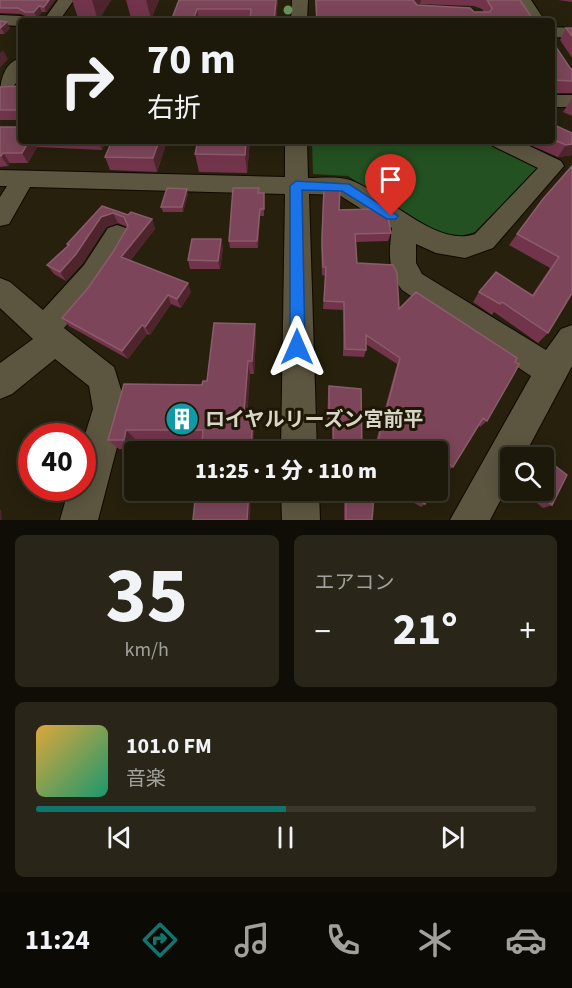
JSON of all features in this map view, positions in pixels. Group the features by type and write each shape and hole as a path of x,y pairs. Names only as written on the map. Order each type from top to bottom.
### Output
{"street":[{"path":"53,18 66,0"},
{"path":"299,18 300,0"},
{"path":"523,0 535,18"},
{"path":"0,20 18,21"},
{"path":"555,32 572,33"},
{"path":"18,55 1,90 18,91"},
{"path":"555,101 572,101"},
{"path":"296,144 299,441"},
{"path":"0,217 12,178 344,187 436,243 448,247 465,248 484,241 553,166 507,144"},
{"path":"405,225 402,263 405,276 551,371"},
{"path":"0,383 49,334 107,257 117,235"},
{"path":"0,290 103,378 110,409 79,520"},
{"path":"469,520 551,371 572,339"},
{"path":"300,501 301,520"}],"green space":[{"path":"312,144 499,144 542,163 475,232 462,236 438,233 348,176 313,174"}],"building":[{"path":"0,0 49,0 44,7 39,6 34,12 25,12 18,8 0,8"},
{"path":"179,0 276,0 274,18 250,18 251,9 197,9 194,18 172,18"},
{"path":"316,0 413,0 417,5 470,8 474,12 490,12 492,8 487,0 520,0 532,18 317,18"},
{"path":"0,21 7,22 0,28"},
{"path":"555,24 556,47 572,69 572,81 555,80"},
{"path":"566,28 572,28 572,36"},
{"path":"18,86 18,144 27,144 22,153 3,153 0,156 0,127 17,127 17,110 0,110 0,87"},
{"path":"555,125 572,133 572,144 566,145 555,140"},
{"path":"111,144 158,144 153,158 105,157"},
{"path":"197,144 246,144 245,155 195,154"},
{"path":"572,166 572,293 548,333 502,302 500,304 479,292 496,272 533,296 559,257 517,234"},
{"path":"167,188 187,189 182,207 161,207"},
{"path":"233,188 259,188 258,193 264,193 264,209 260,209 257,241 229,241"},
{"path":"324,188 340,189 339,210 373,209 388,218 391,233 355,234 357,263 393,265 397,273 399,309 416,292 517,358 515,362 519,364 487,421 483,418 453,467 448,463 448,441 378,441 400,358 366,335 366,350 345,349 344,302 324,301 326,267 323,267"},
{"path":"102,206 128,215 131,212 152,219 121,257 188,283 177,299 168,295 145,327 142,325 122,351 62,318 88,288 113,252 128,226 124,217 113,213 101,217 76,254 60,272 47,265 69,245 67,244"},
{"path":"192,239 221,239 218,261 188,260"},
{"path":"214,323 255,324 252,361 248,361 244,412 253,412 252,441 202,441 203,430 126,430 124,440 108,440 124,384 202,385 203,381 207,381"},
{"path":"329,386 361,389 362,441 334,441 333,421 329,421"},
{"path":"554,465 567,475 554,501"},
{"path":"195,501 248,501 247,520 193,520"},
{"path":"346,501 374,501 372,520 346,520"}],"place":[{"name":"ロイヤルリーズン宮前平","path":"182,419"}],"route":[{"path":"297,347 296,186 344,187 391,216"}]}
